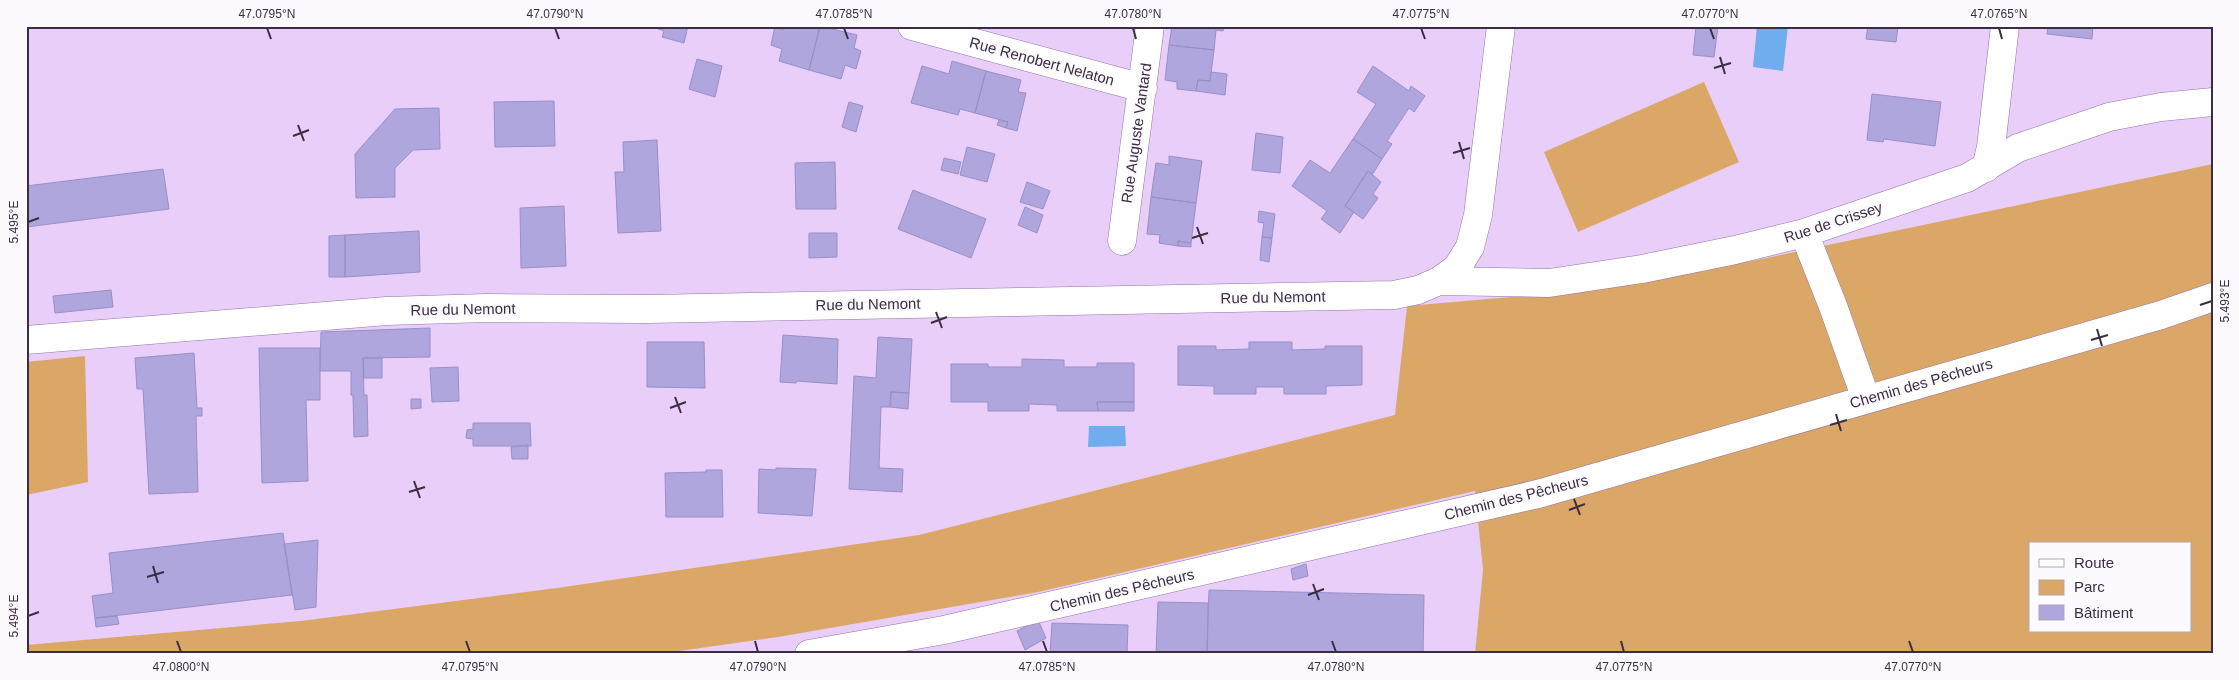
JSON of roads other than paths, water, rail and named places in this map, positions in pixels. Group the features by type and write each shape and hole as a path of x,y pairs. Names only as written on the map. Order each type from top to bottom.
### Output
{"street":[{"name":"Rue Renobert Nelaton","path":"912,26 1143,88"},
{"name":"Rue Auguste Vantard","path":"1122,241 1150,26"},
{"name":"Rue du Nemont","path":"26,340 387,311 486,308 648,309 1394,295 1418,290 1439,281 1457,268 1470,248 1478,215 1502,26"},
{"path":"1986,168 1991,147 2005,26"},
{"name":"Rue de Crissey","path":"1439,281 1549,283 1642,269 1804,234 1967,178 2018,148 2109,117 2160,107 2213,102"},
{"path":"1804,234 1834,306 1866,399"},
{"name":"Chemin des Pêcheurs","path":"809,654 944,630 1538,494 2151,318 2213,297"}],"water":[{"path":"1757,26 1788,26 1783,71 1753,67"},
{"path":"1089,426 1125,426 1126,446 1088,447"}]}
